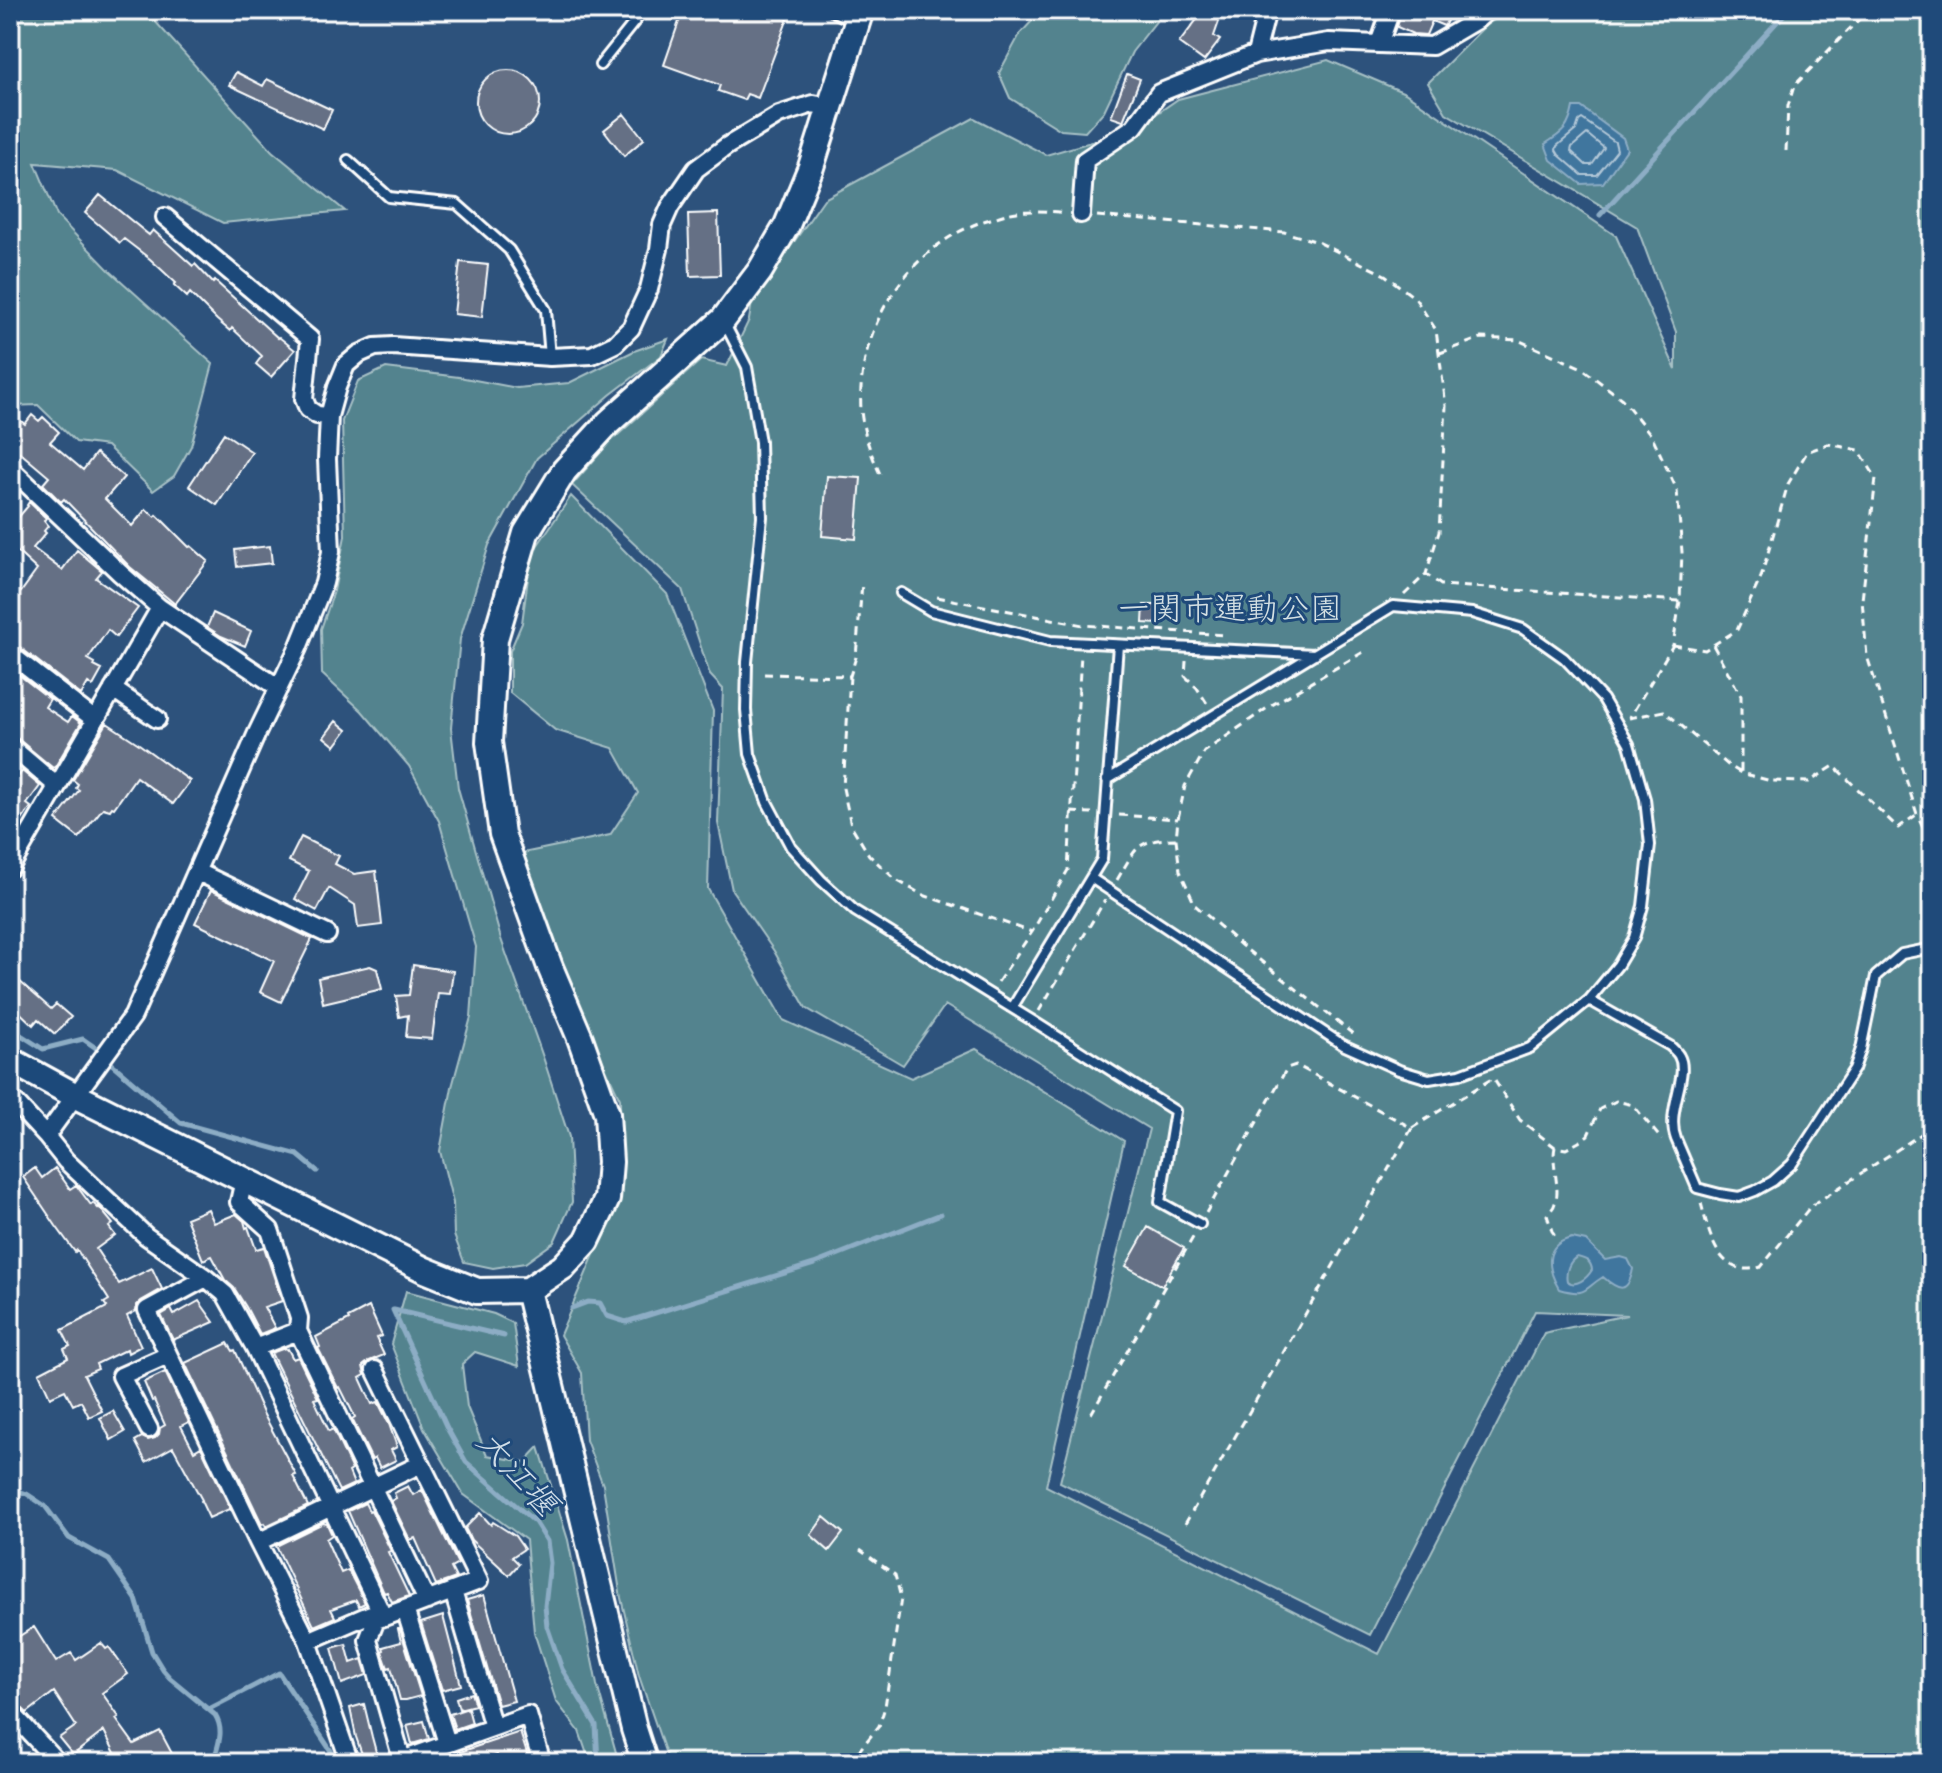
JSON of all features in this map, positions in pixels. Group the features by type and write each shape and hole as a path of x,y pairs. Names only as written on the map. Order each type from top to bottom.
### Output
{"street":[{"path":"1256,54 1267,10"},
{"path":"1379,44 1391,10"},
{"path":"1081,214 1085,160 1134,127 1159,93 1256,54 1329,42 1432,46 1488,10"},
{"path":"10,1060 425,1270 477,1291 528,1290 563,1267 587,1241 607,1199 607,1114 502,834 489,742 495,639 526,533 564,471 608,423 723,320 760,271 787,225 811,167 830,107 852,14"},
{"path":"46,1136 133,1016 298,648 324,583 331,552 327,459 329,416 346,365 359,354 375,347 550,357 592,355 615,344 631,328 649,289 662,225 670,207 696,169 779,115 813,104 830,107"},
{"path":"165,217 310,339 304,399 308,409 317,415 329,416"},
{"path":"10,468 160,608 279,688"},
{"path":"10,868 160,608"},
{"path":"10,654 95,720"},
{"path":"113,689 157,719"},
{"path":"10,746 57,786"},
{"path":"198,872 327,934"},
{"path":"10,1097 66,1161 134,1225 225,1294 255,1348 378,1615 368,1640 403,1761 528,1715 542,1763"},
{"path":"244,1180 239,1202 270,1230 299,1318 298,1331 427,1601"},
{"path":"206,1278 147,1310 308,1641 350,1763"},
{"path":"528,1290 634,1729 645,1763"},
{"path":"255,1348 298,1331"},
{"path":"149,1429 121,1376 168,1355"},
{"path":"308,1641 479,1581 375,1370"},
{"path":"258,1542 421,1464"},
{"path":"453,1591 493,1727"},
{"path":"405,1609 447,1743"},
{"path":"10,1711 58,1763"}],"lane":[{"path":"600,65 644,10"},
{"path":"830,10 852,14"},
{"path":"348,160 389,197 457,204 509,250 546,310 550,357"},
{"path":"723,320 747,367 760,442 762,517 747,662 746,710 750,754 767,802 791,847 855,911 1175,1111 1160,1202 1200,1224"},
{"path":"901,593 931,611 1050,641 1315,654"},
{"path":"1091,878 1343,1045 1399,1070 1429,1079 1460,1074 1530,1048 1589,1000 1618,965 1634,938 1648,876 1650,845 1645,799 1629,744 1603,699 1564,658 1523,629 1472,613 1393,606 1107,780"},
{"path":"1012,1008 1102,859 1118,645"},
{"path":"1589,1000 1670,1046 1680,1057 1682,1070 1672,1130 1697,1188 1739,1197 1773,1181 1792,1164 1854,1069 1876,976 1902,954 1932,948"}],"path":[{"path":"1786,151 1788,106 1794,86 1868,10"},
{"path":"880,474 868,445 861,410 862,374 869,341 901,280 935,246 973,225 1015,212 1044,211 1284,232 1318,242 1385,275 1415,298 1436,330 1446,406 1439,532 1426,574 1393,606"},
{"path":"1440,353 1481,338 1518,340 1580,367 1622,399 1652,436 1677,490 1682,552 1680,601 1673,645 1629,718 1664,711 1728,765 1741,773 1771,781 1809,782 1834,766 1898,828 1917,814"},
{"path":"1673,645 1705,650 1737,630 1761,577 1788,484 1807,452 1828,444 1859,450 1876,478 1862,600 1867,656 1917,814 1932,846"},
{"path":"1426,574 1441,585 1680,601"},
{"path":"862,583 856,657 850,676 843,788 851,825 869,855 896,880 923,895 1032,932"},
{"path":"932,596 1083,625 1225,635"},
{"path":"998,982 1068,870 1083,625"},
{"path":"1713,645 1741,696 1741,773"},
{"path":"1187,648 1185,676 1197,688 1214,715"},
{"path":"1353,1034 1195,905 1180,871 1176,839 1185,786 1204,752 1270,706 1367,650"},
{"path":"764,674 850,676"},
{"path":"1071,812 1178,819"},
{"path":"1033,1021 1137,847 1154,839 1176,839"},
{"path":"1091,1414 1287,1068 1296,1065 1412,1128"},
{"path":"1185,1524 1412,1128 1493,1078 1520,1120 1555,1147 1566,1149 1579,1142 1588,1135 1600,1109 1616,1101 1633,1105 1663,1141 1676,1139"},
{"path":"1697,1188 1708,1232 1724,1261 1735,1269 1749,1271 1761,1267 1811,1206 1932,1127"},
{"path":"1555,1147 1552,1159 1556,1203 1547,1215 1557,1238"},
{"path":"849,1763 879,1726 885,1707 901,1598 895,1575 860,1550"}],"green space":[{"path":"10,10 145,10 272,151 345,211 223,223 117,170 35,163 57,216 109,270 213,364 191,446 174,476 153,491 107,446 76,442 38,405 10,406"},
{"path":"1042,10 1165,10 1132,52 1104,111 1085,132 1061,130 1010,98 999,73 1020,34"},
{"name":"一関市運動公園","path":"1511,10 1932,10 1932,1763 669,1763 639,1676 621,1598 603,1485 586,1440 582,1373 560,1335 621,1183 620,1099 563,976 518,854 610,835 638,793 613,748 555,730 510,693 510,651 522,623 531,555 571,496 667,594 713,711 708,889 783,1020 911,1078 976,1049 1124,1141 1046,1486 1379,1654 1544,1333 1627,1315 1535,1311 1370,1635 1060,1482 1149,1129 945,1005 903,1065 806,1008 774,951 732,890 718,823 723,689 710,675 682,589 572,485 609,443 701,360 727,366 749,320 752,302 824,199 974,118 1046,155 1133,130 1178,99 1328,60 1405,93 1616,236 1676,370 1676,332 1637,227 1446,113 1428,83 1486,25"},
{"path":"668,339 661,356 537,458 489,545 460,639 451,728 458,788 501,939 569,1137 572,1202 554,1242 525,1263 493,1268 464,1262 454,1235 453,1203 440,1151 452,1087 471,1017 476,947 439,821 409,766 362,711 322,674 321,629 334,591 345,536 342,421 358,381 386,368 517,388 569,383 634,351"},
{"path":"406,1291 494,1314 513,1323 519,1366 475,1352 462,1364 467,1407 487,1455 525,1462 539,1447 568,1540 597,1685 619,1763 590,1763 579,1731 556,1701 534,1632 526,1540 463,1494 424,1428 391,1344"}],"water":[{"path":"1573,107 1581,107 1623,138 1627,149 1603,183 1581,184 1551,160 1545,144 1565,129"},
{"path":"1572,1238 1586,1241 1605,1260 1628,1259 1633,1269 1626,1286 1618,1287 1603,1277 1580,1292 1559,1289 1550,1258 1556,1246","holes":["1577,1257 1589,1262 1592,1270 1581,1281 1570,1283 1567,1281 1568,1267"]}],"building":[{"path":"683,10 791,10 758,98 747,94 744,100 718,91 720,85 664,65"},
{"path":"1200,10 1223,10 1214,36 1220,40 1204,61 1179,43 1198,18"},
{"path":"1402,10 1452,10 1444,26 1432,21 1426,35 1413,34 1397,27"},
{"path":"502,70 514,70 531,79 538,90 538,114 531,125 514,134 502,134 490,129 481,120 476,108 476,96 481,84 490,75"},
{"path":"236,72 263,86 267,79 332,110 323,129 229,85"},
{"path":"1127,74 1140,79 1123,121 1111,117"},
{"path":"624,114 644,139 624,156 604,130"},
{"path":"100,195 149,235 153,230 295,350 271,377 256,364 262,356 232,328 230,331 190,293 187,297 150,259 124,239 120,243 85,213"},
{"path":"718,213 720,275 690,276 688,214"},
{"path":"460,262 488,265 482,317 454,314"},
{"path":"32,415 39,421 43,417 59,432 50,442 83,470 96,453 124,477 105,499 132,526 146,509 155,517 157,515 208,561 175,604 130,567 64,499 61,502 43,484 49,477 10,444 10,426 17,418 25,424"},
{"path":"224,433 252,452 217,505 189,486"},
{"path":"827,476 861,478 856,539 822,536"},
{"path":"29,502 46,518 44,521 48,526 33,548 62,570 77,550 102,571 96,578 138,608 116,637 108,630 88,659 102,670 93,686 88,683 81,695 17,645 10,643 10,584 21,592 37,570 10,545 10,527"},
{"path":"270,546 272,563 237,567 235,550"},
{"path":"1144,605 1161,605 1160,624 1143,623"},
{"path":"213,613 251,631 245,646 207,627"},
{"path":"10,668 50,699 45,707 68,722 72,716 81,723 53,768 10,735"},
{"path":"336,721 347,730 335,746 324,737"},
{"path":"107,723 190,781 173,804 136,777 114,808 103,808 79,838 56,820 79,790 73,780"},
{"path":"22,771 40,786 27,804 31,807 22,820 10,811 10,772 18,777"},
{"path":"301,837 339,856 335,864 354,874 376,871 382,925 358,928 355,905 329,888 317,911 295,899 309,871 289,861"},
{"path":"211,890 312,939 281,1002 260,992 274,961 195,923"},
{"path":"413,965 453,971 450,994 438,993 432,1039 406,1037 408,1015 399,1017 396,996 409,995"},
{"path":"370,966 377,969 382,989 323,1003 318,978"},
{"path":"10,973 51,1009 56,1004 71,1017 55,1034 38,1019 33,1025 10,1003"},
{"path":"35,1168 42,1178 55,1168 70,1189 76,1185 91,1205 93,1203 99,1207 113,1224 109,1227 115,1235 96,1249 119,1284 152,1268 162,1289 141,1301 136,1311 127,1316 141,1346 128,1353 127,1349 96,1364 98,1369 84,1375 102,1411 89,1417 81,1401 73,1405 65,1390 50,1397 39,1373 68,1358 64,1349 70,1346 62,1330 107,1307 104,1303 109,1300 77,1250 75,1252 23,1177"},
{"path":"208,1209 214,1223 236,1214 248,1227 256,1249 264,1247 282,1301 264,1307 275,1328 260,1334 212,1256 203,1260 186,1218"},
{"path":"1148,1227 1184,1248 1162,1286 1126,1266"},
{"path":"199,1301 214,1322 173,1340 161,1315 171,1309 174,1315"},
{"path":"369,1307 382,1336 376,1338 384,1355 363,1366 365,1375 360,1378 372,1404 378,1402 397,1447 391,1450 396,1460 380,1468 375,1458 372,1460 352,1419 355,1417 318,1348 316,1337"},
{"path":"228,1343 235,1350 308,1506 266,1526 262,1524 185,1363"},
{"path":"285,1348 293,1359 298,1357 318,1398 314,1399 329,1431 333,1429 352,1470 349,1472 354,1484 339,1491 271,1353"},
{"path":"165,1372 189,1422 181,1426 194,1451 201,1447 231,1510 209,1518 173,1447 146,1462 135,1441 142,1437 148,1440 155,1438 165,1425 144,1382"},
{"path":"113,1411 125,1432 111,1440 100,1418"},
{"path":"408,1486 413,1495 422,1490 458,1564 451,1568 456,1578 436,1585 415,1538 410,1540 391,1501 396,1498 394,1493"},
{"path":"365,1503 391,1551 388,1552 409,1596 392,1602 387,1592 384,1593 348,1511"},
{"path":"480,1513 491,1525 493,1522 515,1536 524,1549 512,1557 519,1564 509,1575 471,1540 465,1528"},
{"path":"824,1517 843,1533 829,1551 811,1535"},
{"path":"323,1523 327,1524 332,1535 326,1539 341,1573 348,1570 365,1603 359,1606 356,1600 331,1609 335,1617 314,1626 276,1546"},
{"path":"484,1595 514,1701 498,1705 467,1600"},
{"path":"443,1616 461,1685 442,1690 421,1623"},
{"path":"34,1627 56,1662 71,1653 76,1660 101,1643 106,1649 109,1647 128,1674 102,1693 119,1717 116,1719 134,1744 160,1731 177,1763 120,1763 104,1731 73,1755 59,1738 76,1726 54,1692 27,1713 11,1700 10,1642"},
{"path":"398,1629 421,1696 406,1700 400,1700 391,1667 388,1668 382,1651 383,1647 401,1642"},
{"path":"346,1644 351,1663 362,1659 367,1675 342,1684 332,1648"},
{"path":"471,1693 475,1705 459,1709 456,1698"},
{"path":"364,1704 379,1763 365,1763 356,1737 350,1708"},
{"path":"468,1708 472,1723 455,1729 450,1714"},
{"path":"424,1721 429,1739 412,1744 407,1725"},
{"path":"520,1732 530,1763 500,1763 497,1755 468,1763 427,1763"}],"waterway":[{"path":"1600,215 1788,10"},
{"name":"大江堰","path":"10,1028 43,1049 83,1039 96,1048"},
{"name":"大江堰","path":"112,1064 181,1123 298,1155 317,1171"},
{"path":"572,1308 588,1302 600,1303 607,1316 626,1322 814,1264 941,1214"},
{"name":"大江堰","path":"393,1310 447,1428 466,1462 535,1522 547,1541 550,1563 545,1606 547,1626 562,1669 596,1725 598,1763"},
{"path":"394,1310 504,1336"},
{"path":"10,1488 27,1494 45,1506 69,1538 109,1560 136,1599 152,1652 163,1670 215,1715 220,1732 213,1763"},
{"path":"209,1709 279,1673 331,1751 333,1763"}]}
